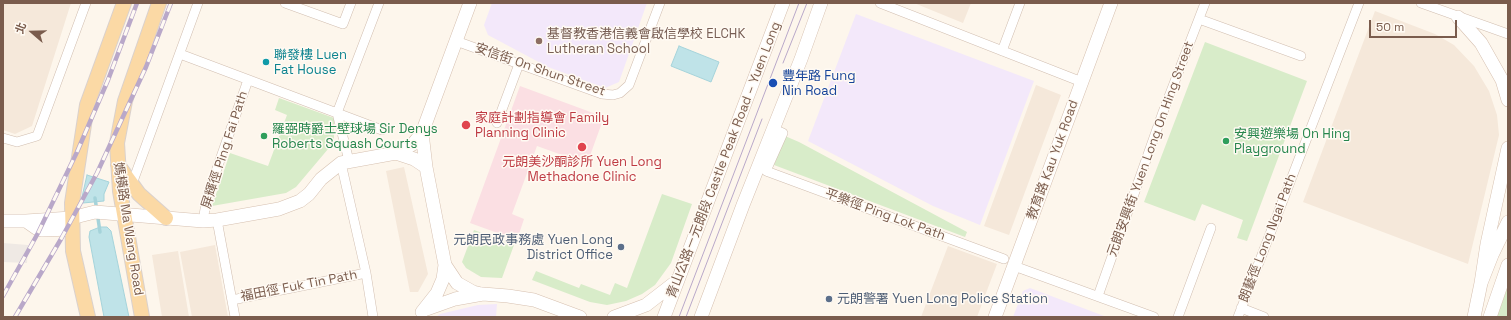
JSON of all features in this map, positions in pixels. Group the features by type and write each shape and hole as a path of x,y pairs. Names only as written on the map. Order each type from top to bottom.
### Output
{"main road":[{"path":"88,317 73,251 75,220 72,203 87,105 124,3"},
{"name":"媽橫路 Ma Wang Road","path":"142,317 118,213 117,143 125,100 159,3"},
{"path":"3,221 26,222 42,230 95,212 203,221 217,220 290,206 310,194 321,179 345,162 396,153 412,144 422,133 470,3"},
{"name":"青山公路－元朗段 Castle Peak Road – Yuen Long","path":"664,317 784,3"},
{"name":"教育路 Kau Yuk Road","path":"995,317 1009,262 1082,82 1111,3"},
{"path":"701,317 779,131 822,4"},
{"path":"1458,17 1481,43 1502,80 1508,100"},
{"path":"419,314 437,292 443,279 445,265 426,167 422,133"},
{"path":"1474,317 1487,244 1508,148"},
{"path":"396,153 414,159 426,167"},
{"path":"117,163 150,205 166,218"},
{"path":"1481,283 1492,255 1508,222"},
{"path":"445,265 457,282 473,292 534,300 580,317"},
{"path":"1490,317 1508,265"},
{"path":"614,317 646,305 678,281"},
{"path":"419,314 445,301 483,294"},
{"path":"707,317 709,295"}],"street":[{"path":"3,138 17,142 37,136 86,3"},
{"path":"132,184 198,3"},
{"path":"285,3 343,24 351,3"},
{"path":"373,317 337,113 379,3"},
{"name":"安信街 On Shun Street","path":"456,41 602,94 620,93 628,85 637,66 660,3"},
{"path":"880,3 1082,82"},
{"path":"1002,51 1020,3"},
{"name":"元朗安興街 Yuen Long On Hing Street","path":"1098,296 1163,112 1205,3"},
{"name":"朗藝徑 Long Ngai Path","path":"1240,313 1359,3"},
{"path":"1421,3 1508,34"},
{"path":"1199,19 1301,56"},
{"path":"180,54 382,130"},
{"path":"497,123 519,64"},
{"name":"屏輝徑 Ping Fai Path","path":"203,221 207,197 248,80"},
{"name":"平樂徑 Ping Lok Path","path":"779,131 766,172 1154,317"},
{"path":"217,220 235,317"},
{"path":"1178,317 1211,228"},
{"name":"福田徑 Fuk Tin Path","path":"232,300 366,273"},
{"path":"1240,313 1264,317"}],"shaded area":[{"path":"3,3 71,3 32,126 15,134 3,130"},
{"path":"492,3 647,3 619,82 605,88 548,67 488,35 484,25"},
{"path":"914,3 971,3 963,23"},
{"path":"1375,11 1435,34 1454,45 1474,66 1489,91 1497,115 1499,135 1468,264 1303,202"},
{"path":"856,14 1034,81 980,225 933,206 808,141"},
{"path":"1036,85 1061,95 1009,235 984,226"},
{"path":"520,86 604,117 587,164 537,146 512,214 524,219 517,240 470,223"},
{"path":"404,167 428,274 418,292 410,292 386,171"},
{"path":"3,243 28,245 27,263 3,262"},
{"path":"215,245 228,317 192,317 180,252"},
{"path":"948,246 997,264 977,317 921,317"},
{"path":"178,251 189,317 162,317 152,255"},
{"path":"1030,288 1104,317 1013,317 1023,291"},
{"path":"497,304 496,317 436,317 440,314 478,305"}],"green space":[{"name":"安興遊樂場 On Hing Playground","path":"1205,42 1307,81 1247,241 1237,238 1243,220 1202,204 1195,221 1144,202"},
{"path":"279,98 334,118 334,142 296,187 286,193 212,206 230,153 268,166 287,115 275,110"},
{"path":"785,136 799,142 967,232 965,237 774,165"},
{"path":"662,194 692,204 671,263 655,285 642,294 626,301 607,305 590,302 532,280 536,271 579,288 581,284 610,295 615,283 627,288"},
{"path":"474,230 514,245 502,278 481,277 466,268 462,262"},
{"path":"1508,285 1508,317 1497,317"}],"water":[{"path":"679,46 719,62 711,82 671,66"},
{"path":"87,175 109,182 104,194 104,201 83,203 82,197"},
{"path":"100,227 107,227 111,231 129,317 104,317 89,237 90,231"}],"waterway":[{"path":"95,198 100,232"}],"tram line":[{"path":"679,317 799,3"},
{"path":"783,63 807,3"},
{"path":"686,317 762,119"}],"railway":[{"path":"3,296 38,233 77,152 108,80 137,3"},
{"path":"15,317 61,239 97,173 146,67 171,3"}],"place":[{"name":"基督教香港信義會啟信學校 ELCHK Lutheran School","path":"539,41"},
{"name":"聯發樓 Luen Fat House","path":"266,62"},
{"name":"豐年路 Fung Nin Road","path":"773,83"},
{"name":"家庭計劃指導會 Family Planning Clinic","path":"466,125"},
{"name":"羅弼時爵士壁球場 Sir Denys Roberts Squash Courts","path":"264,136"},
{"name":"安興遊樂場 On Hing Playground","path":"1226,141"},
{"name":"元朗美沙酮診所 Yuen Long Methadone Clinic","path":"582,147"},
{"name":"元朗民政事務處 Yuen Long District Office","path":"621,247"},
{"name":"元朗警署 Yuen Long Police Station","path":"829,299"}]}
